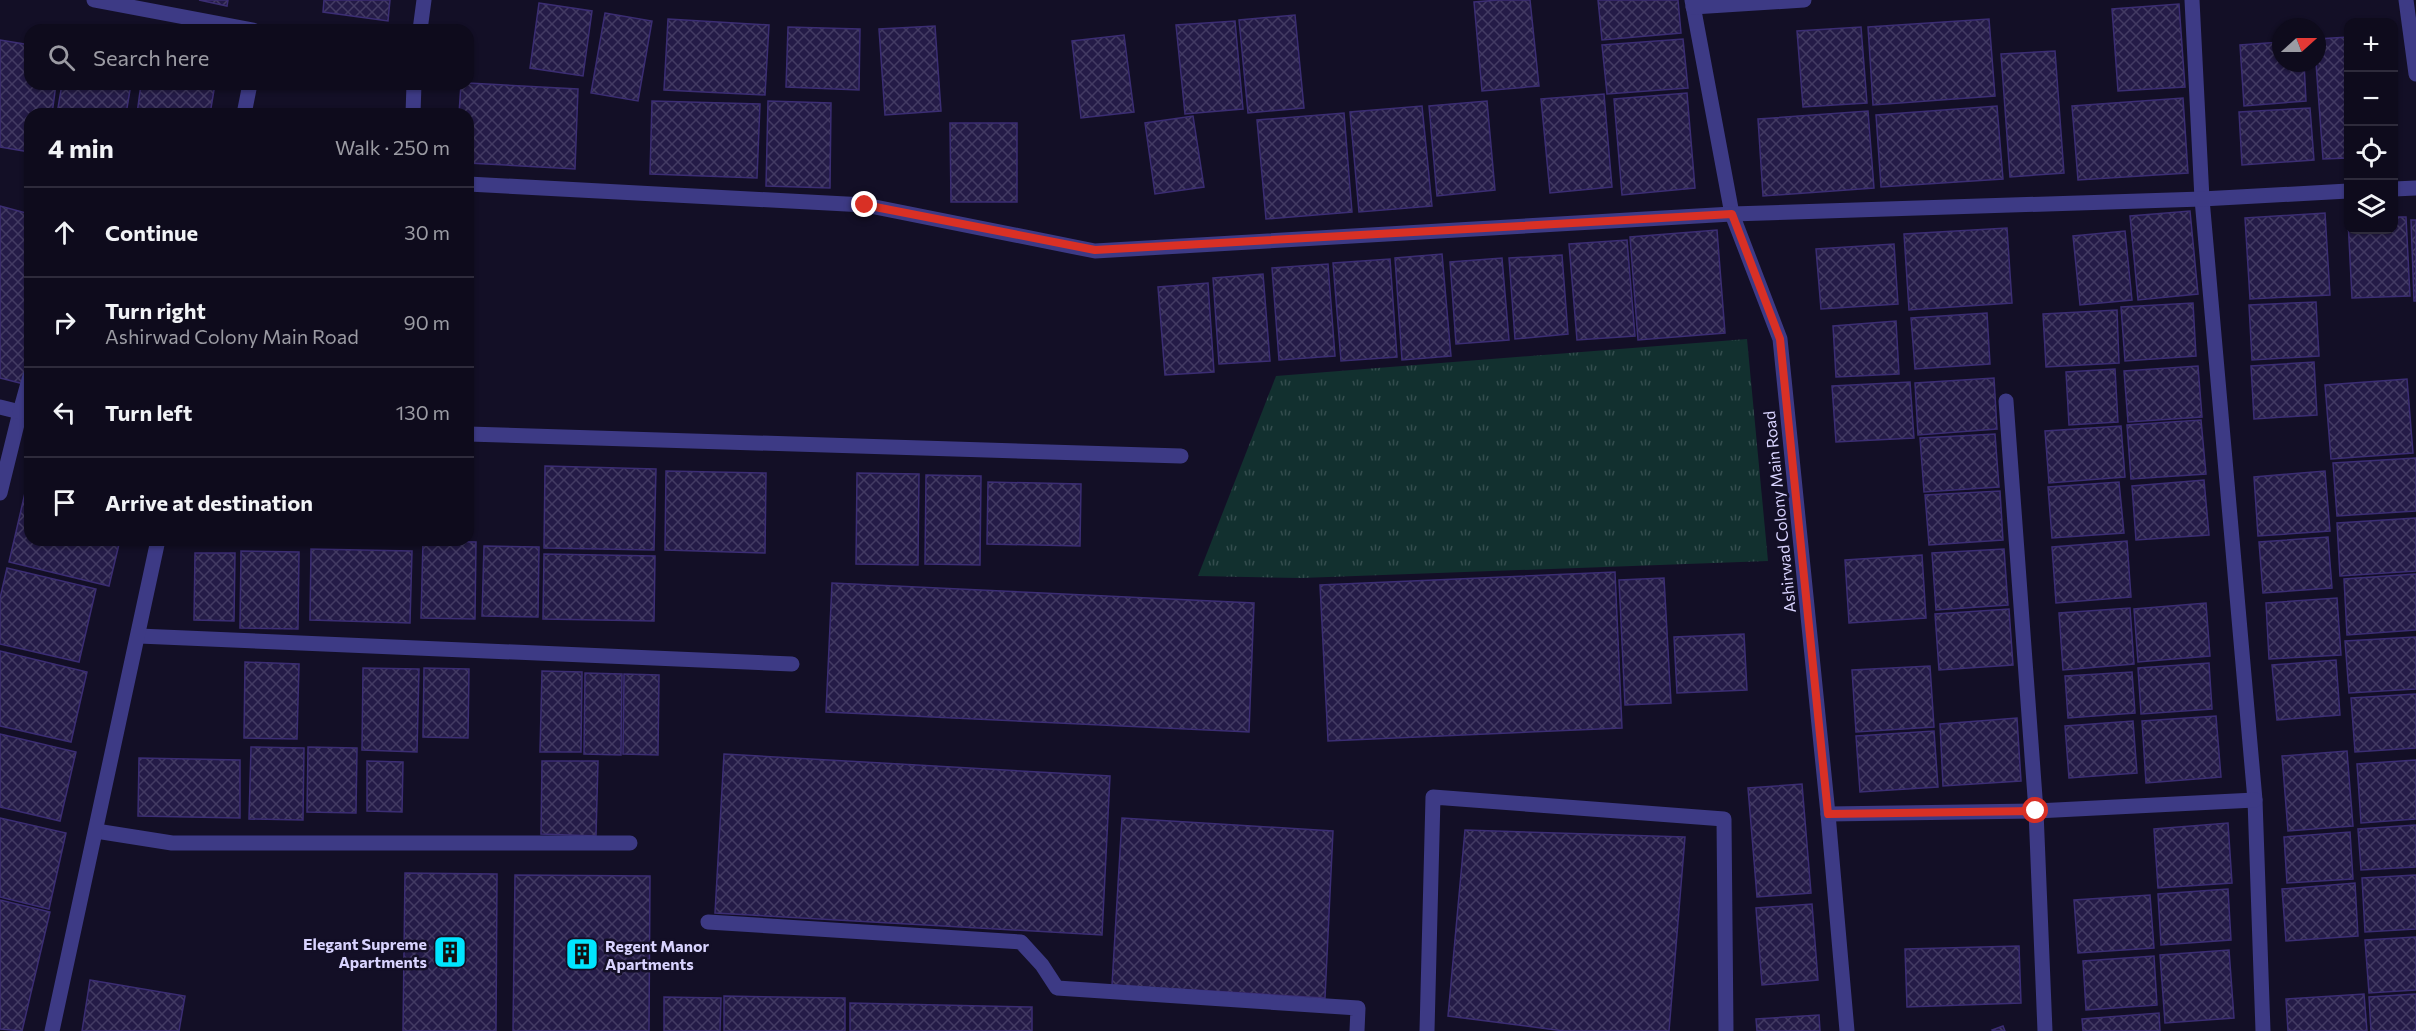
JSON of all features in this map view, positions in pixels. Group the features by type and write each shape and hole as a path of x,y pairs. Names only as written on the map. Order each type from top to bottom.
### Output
{"street":[{"path":"94,0 221,24"},
{"path":"421,24 424,0"},
{"path":"1693,4 1804,0"},
{"path":"2192,0 2202,199 2255,800 2263,1031"},
{"path":"2406,0 2416,74"},
{"name":"Ashirwad Colony Main Road","path":"1693,4 1732,214 1780,339 1828,814 1847,1031"},
{"path":"245,108 249,90"},
{"path":"413,108 414,90"},
{"path":"474,184 865,205 1095,250 1732,214 2202,199 2344,191"},
{"path":"2398,189 2416,188"},
{"path":"0,493 24,398"},
{"path":"2006,401 2036,811 2045,1031"},
{"path":"0,407 20,412"},
{"path":"474,434 1181,456"},
{"path":"52,1031 157,546"},
{"path":"139,636 792,664"},
{"path":"1427,1031 1433,797 1724,819 1726,1031"},
{"path":"1828,814 2036,811 2255,800"},
{"path":"96,831 172,843 630,843"},
{"path":"708,922 1021,942 1042,965 1057,988 1358,1008 1357,1031"}],"green space":[{"path":"1747,339 1768,561 1301,578 1198,576 1276,376"}],"building":[{"path":"199,0 228,0 227,6"},
{"path":"324,0 390,0 388,21 323,12"},
{"path":"1530,0 1539,86 1482,91 1474,2"},
{"path":"1598,0 1678,0 1681,33 1602,40"},
{"path":"539,3 592,11 583,76 530,68"},
{"path":"2179,4 2185,87 2118,91 2112,9"},
{"path":"605,13 652,21 638,101 591,93"},
{"path":"1295,15 1304,108 1248,113 1239,20"},
{"path":"668,19 769,25 765,95 664,90"},
{"path":"1989,19 1995,96 1873,105 1868,27"},
{"path":"1235,21 1243,109 1185,114 1176,25"},
{"path":"935,26 941,111 885,115 879,29"},
{"path":"788,27 860,29 859,90 786,87"},
{"path":"1861,27 1867,103 1803,107 1797,31"},
{"path":"1124,35 1134,112 1081,118 1072,41"},
{"path":"2344,37 2344,158 2323,159 2317,72 2326,72 2326,38"},
{"path":"1683,39 1688,88 1607,94 1602,45"},
{"path":"0,40 24,44 24,90 55,90 53,108 24,108 24,151 0,147"},
{"path":"2272,43 2272,72 2304,72 2306,101 2244,106 2240,45"},
{"path":"2055,51 2064,173 2010,177 2001,54"},
{"path":"474,83 578,89 575,169 474,163 474,108 459,108 461,90 474,90"},
{"path":"61,90 130,90 127,108 58,108"},
{"path":"140,90 214,90 211,108 138,108"},
{"path":"1687,93 1695,188 1622,195 1614,99"},
{"path":"1604,94 1612,187 1550,193 1541,99"},
{"path":"2183,98 2188,173 2078,180 2072,106"},
{"path":"652,101 760,104 757,178 650,174"},
{"path":"768,101 831,103 830,188 766,186"},
{"path":"1487,101 1495,190 1437,196 1429,106"},
{"path":"1422,106 1432,206 1359,212 1350,112"},
{"path":"1997,106 2003,179 1881,187 1876,115"},
{"path":"2310,108 2314,160 2242,165 2239,112"},
{"path":"1868,111 1874,188 1763,196 1758,119"},
{"path":"1344,113 1352,212 1266,219 1257,120"},
{"path":"1193,116 1204,187 1155,194 1145,123"},
{"path":"950,123 1017,123 1017,202 951,202"},
{"path":"0,206 24,212 24,384 0,378"},
{"path":"2190,211 2198,294 2138,300 2130,216"},
{"path":"2325,213 2330,295 2250,299 2245,218"},
{"path":"2398,217 2406,217 2410,296 2352,298 2349,234 2398,234"},
{"path":"2411,220 2416,220 2416,301 2414,301"},
{"path":"2007,228 2012,303 1909,310 1904,234"},
{"path":"1717,230 1725,333 1638,340 1630,237"},
{"path":"2125,231 2132,300 2080,305 2073,236"},
{"path":"1627,240 1635,336 1577,340 1569,244"},
{"path":"1894,244 1898,304 1821,309 1816,249"},
{"path":"1442,254 1451,356 1402,360 1395,258"},
{"path":"1562,255 1568,334 1515,339 1509,258"},
{"path":"1502,258 1509,340 1456,344 1450,262"},
{"path":"1390,259 1397,357 1341,361 1333,263"},
{"path":"1328,264 1335,356 1279,360 1272,268"},
{"path":"1263,274 1270,361 1219,364 1213,278"},
{"path":"1208,283 1214,372 1165,375 1158,287"},
{"path":"2316,302 2319,356 2252,360 2249,305"},
{"path":"2193,303 2196,356 2125,361 2121,307"},
{"path":"2117,310 2119,363 2046,367 2043,314"},
{"path":"1987,313 1990,364 1915,369 1911,318"},
{"path":"1896,321 1899,374 1836,377 1833,326"},
{"path":"2314,362 2317,415 2254,419 2251,366"},
{"path":"2198,366 2202,417 2128,422 2124,371"},
{"path":"2115,369 2118,422 2069,425 2066,372"},
{"path":"1994,378 1997,429 1918,435 1915,383"},
{"path":"2407,379 2413,453 2331,459 2325,385"},
{"path":"1910,382 1914,438 1836,442 1832,386"},
{"path":"2201,420 2206,474 2131,479 2127,425"},
{"path":"2121,426 2125,477 2049,483 2045,431"},
{"path":"1995,434 1999,487 1924,492 1920,438"},
{"path":"2416,458 2416,511 2337,516 2333,463"},
{"path":"545,466 656,469 654,550 544,548"},
{"path":"666,471 766,473 765,553 665,550"},
{"path":"2325,471 2330,531 2258,536 2254,477"},
{"path":"857,473 919,474 918,565 856,564"},
{"path":"926,475 981,476 980,565 925,564"},
{"path":"2204,480 2209,535 2136,540 2132,486"},
{"path":"988,482 1081,484 1080,546 987,544"},
{"path":"2119,482 2124,533 2052,538 2048,487"},
{"path":"2000,491 2003,540 1929,545 1925,495"},
{"path":"24,497 24,546 119,546 109,586 9,562"},
{"path":"2416,518 2416,571 2340,576 2337,523"},
{"path":"2328,537 2332,588 2263,593 2259,542"},
{"path":"2127,541 2131,597 2056,603 2052,547"},
{"path":"474,542 476,542 475,619 421,618 423,546 474,546"},
{"path":"484,546 539,547 538,617 482,616"},
{"path":"311,549 412,551 410,623 310,620"},
{"path":"2004,549 2008,605 1936,610 1932,553"},
{"path":"241,551 299,552 298,629 240,628"},
{"path":"195,553 235,553 234,621 194,620"},
{"path":"544,554 655,556 654,621 543,619"},
{"path":"1922,555 1926,618 1849,623 1845,560"},
{"path":"7,568 96,589 79,662 0,644 0,598"},
{"path":"1615,572 1622,728 1328,741 1320,585"},
{"path":"2416,574 2416,630 2347,635 2344,579"},
{"path":"1664,578 1671,703 1625,705 1619,580"},
{"path":"832,583 1254,603 1249,732 826,712"},
{"path":"2337,598 2341,655 2269,659 2266,603"},
{"path":"2206,603 2210,656 2138,662 2134,609"},
{"path":"2130,608 2134,664 2063,670 2059,613"},
{"path":"2009,609 2013,665 1939,670 1935,614"},
{"path":"1744,634 1747,690 1677,693 1674,637"},
{"path":"2416,637 2416,689 2349,693 2345,641"},
{"path":"0,651 87,672 71,742 0,726"},
{"path":"2336,660 2340,715 2277,720 2272,665"},
{"path":"245,662 299,664 297,739 244,738"},
{"path":"2209,663 2212,709 2141,714 2138,668"},
{"path":"1930,666 1934,727 1856,732 1852,670"},
{"path":"363,668 419,669 417,752 362,750"},
{"path":"424,668 469,669 468,738 423,737"},
{"path":"542,671 582,672 581,752 540,752"},
{"path":"2132,672 2135,713 2068,718 2065,676"},
{"path":"585,673 622,674 621,755 584,754"},
{"path":"624,674 659,675 658,755 623,754"},
{"path":"2416,694 2416,748 2355,752 2351,698"},
{"path":"2216,716 2221,777 2146,783 2142,721"},
{"path":"2017,718 2021,781 1943,786 1940,724"},
{"path":"2133,721 2137,773 2069,778 2065,726"},
{"path":"1934,731 1938,787 1860,792 1856,736"},
{"path":"0,734 76,752 60,821 0,807"},
{"path":"251,747 304,748 303,820 249,819"},
{"path":"308,747 357,748 356,813 307,812"},
{"path":"2347,751 2353,826 2288,831 2282,756"},
{"path":"724,754 1110,776 1102,935 715,913"},
{"path":"139,758 240,760 240,818 138,816"},
{"path":"2416,760 2416,819 2361,823 2357,764"},
{"path":"367,761 403,762 402,812 367,811"},
{"path":"542,761 598,761 596,836 541,834"},
{"path":"1802,784 1811,893 1757,897 1748,788"},
{"path":"0,818 66,833 49,909 0,897"},
{"path":"1122,818 1333,831 1325,998 1112,985"},
{"path":"2228,823 2232,883 2158,888 2154,829"},
{"path":"2416,825 2416,867 2361,870 2358,829"},
{"path":"1465,830 1685,837 1669,1031 1564,1031 1448,1016"},
{"path":"2350,832 2353,879 2287,883 2284,837"},
{"name":"Elegant Supreme Apartments","path":"405,873 497,874 496,1031 403,1031"},
{"name":"Regent Manor Apartments","path":"515,875 650,876 649,1031 513,1031"},
{"path":"2416,875 2416,929 2365,932 2362,878"},
{"path":"2355,883 2358,936 2286,941 2282,889"},
{"path":"2228,889 2231,940 2161,945 2158,894"},
{"path":"2150,895 2154,948 2078,953 2074,900"},
{"path":"0,900 50,912 22,1031 0,1029"},
{"path":"1812,904 1818,980 1762,985 1756,908"},
{"path":"2416,937 2416,990 2369,993 2365,940"},
{"path":"2019,946 2021,1003 1907,1007 1905,949"},
{"path":"2229,950 2234,1018 2165,1023 2160,955"},
{"path":"2154,956 2157,1005 2086,1010 2083,961"},
{"path":"90,980 185,996 179,1031 82,1031"},
{"path":"2364,994 2367,1031 2288,1031 2286,999"},
{"path":"2416,994 2416,1031 2371,1031 2369,997"},
{"path":"724,996 845,998 845,1031 724,1031"},
{"path":"664,997 721,998 720,1031 664,1031"},
{"path":"850,1003 1032,1007 1032,1031 850,1031"},
{"path":"2159,1013 2160,1031 2083,1031 2082,1019"},
{"path":"1819,1015 1820,1031 1757,1031 1756,1019"},
{"path":"2003,1026 2005,1031 1992,1030"}],"place":[{"name":"Elegant Supreme Apartments","path":"450,952"},
{"name":"Regent Manor Apartments","path":"582,954"}],"route":[{"path":"865,205 1095,250 1732,214 1780,339 1828,814 2036,811"}]}
